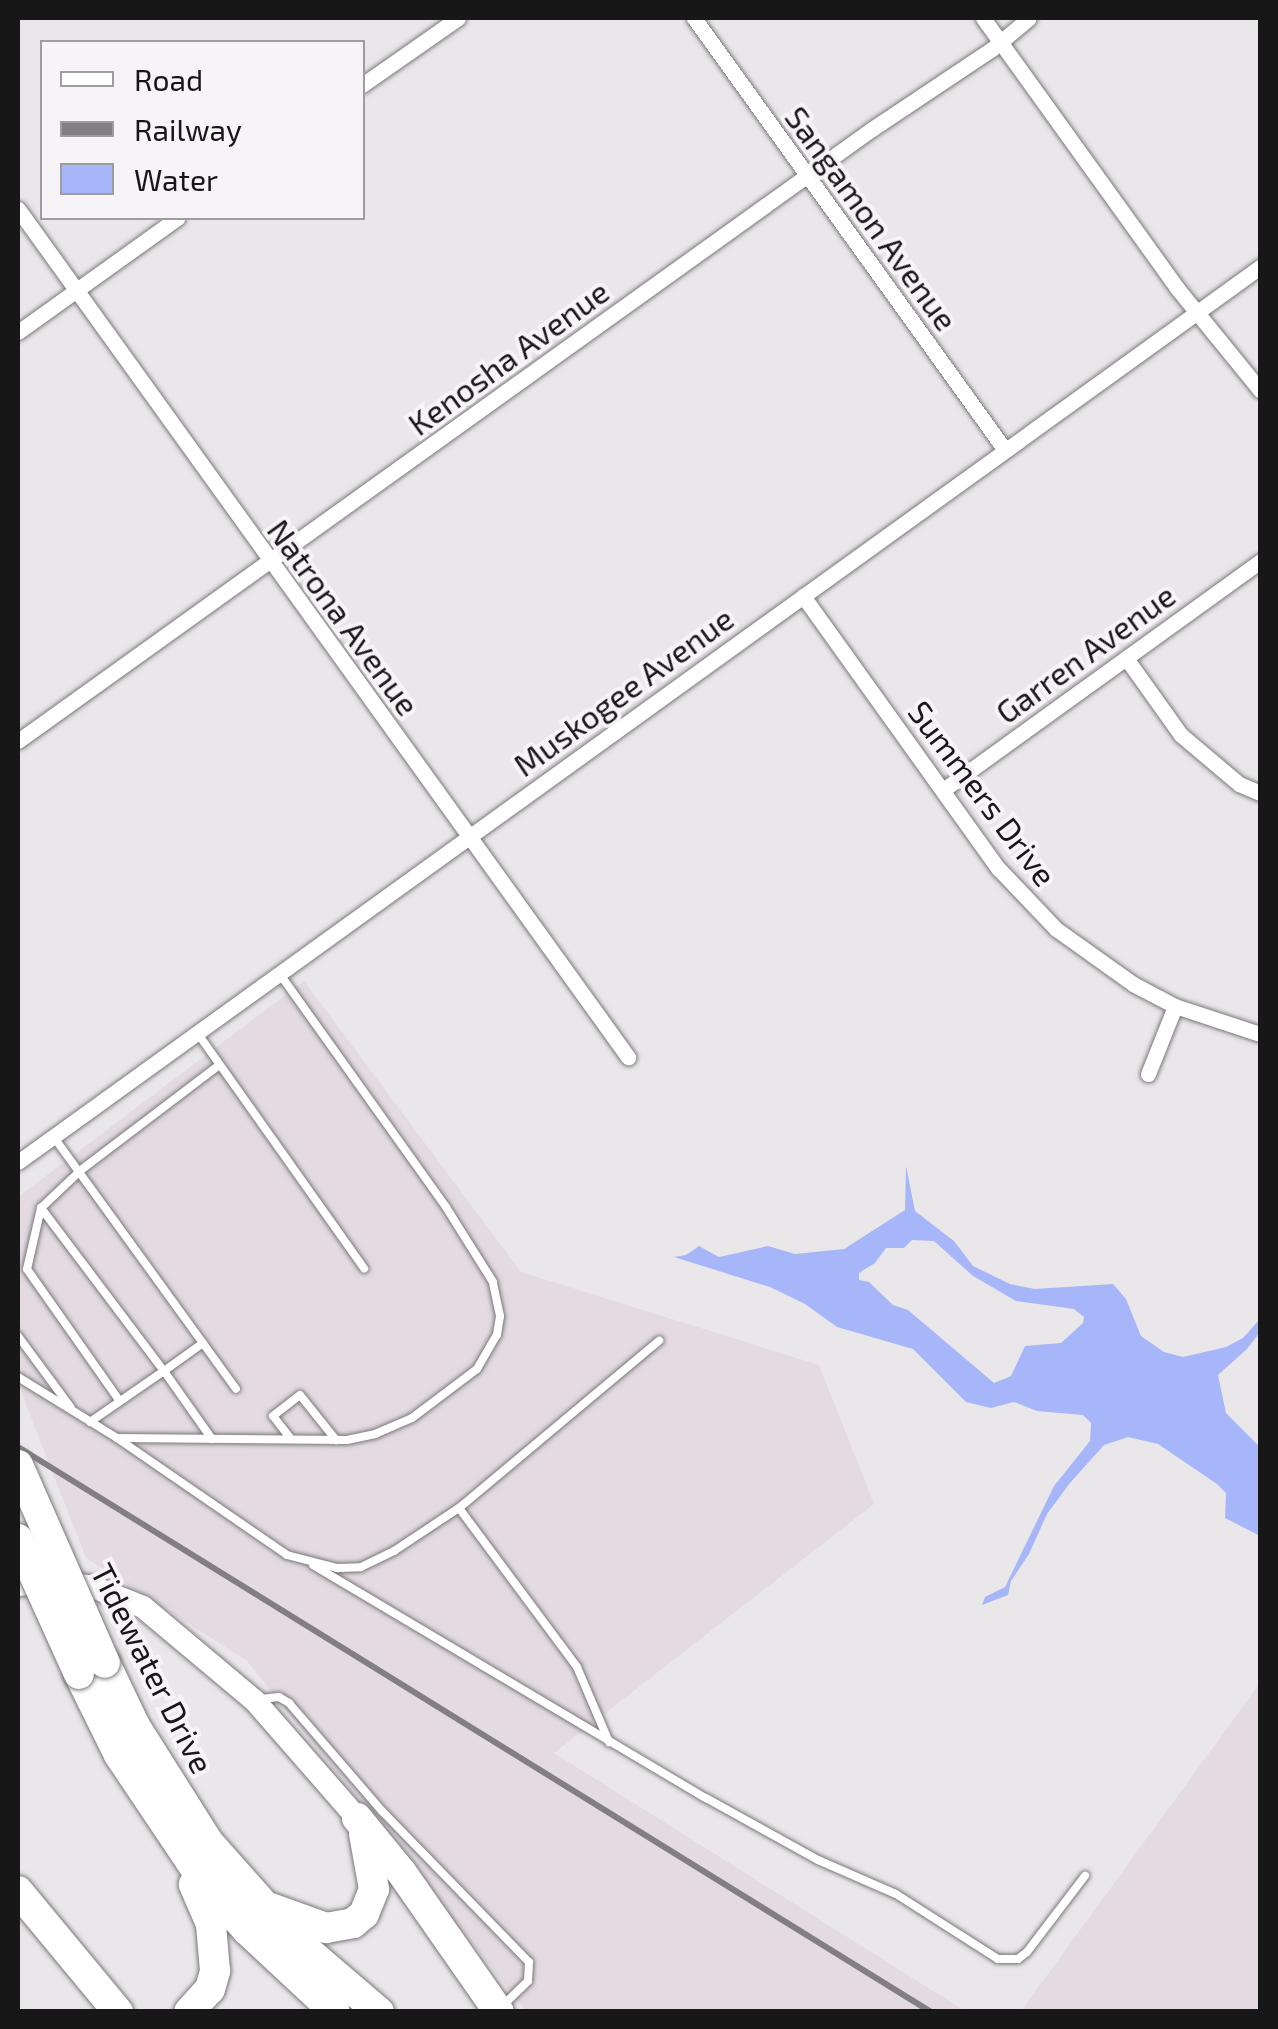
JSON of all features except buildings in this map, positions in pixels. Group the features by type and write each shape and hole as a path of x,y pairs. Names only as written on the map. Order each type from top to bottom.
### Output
{"highway":[{"name":"Tidewater Drive","path":"18,1465 119,1754 178,1846 247,1930 335,2012"},
{"name":"Tidewater Drive","path":"18,1539 92,1669 170,1786 256,1899 379,2012"},
{"path":"256,1899 326,1928 353,1923 364,1914 374,1889 370,1852 357,1818"},
{"path":"357,1818 402,1874 499,2011"},
{"path":"178,1846 211,1924 216,1947 210,1989 189,2012"},
{"path":"18,1891 118,2012"},
{"path":"94,1983 133,2012"}],"street":[{"path":"365,84 458,18"},
{"name":"Sangamon Avenue","path":"694,18 1006,450"},
{"path":"983,18 1196,313 1260,390"},
{"name":"Kenosha Avenue","path":"18,741 1029,18"},
{"name":"Natrona Avenue","path":"18,209 628,1057"},
{"path":"18,332 174,220"},
{"name":"Muskogee Avenue","path":"18,1162 1260,267"},
{"name":"Garren Avenue","path":"943,790 1260,561"},
{"name":"Summers Drive","path":"803,596 998,868 1056,929 1120,976 1176,1006 1260,1034"},
{"path":"1126,658 1181,735 1239,784 1260,793"},
{"path":"1148,1074 1176,1006"},
{"path":"18,1585 56,1581 116,1594 194,1646 256,1701 357,1818"}],"lane":[{"path":"117,1438 336,1440 374,1434 402,1424 478,1368 497,1335 498,1296 446,1207 278,972"},
{"path":"196,1032 364,1268"},
{"path":"119,1400 28,1269 41,1208 81,1170 218,1066"},
{"path":"53,1136 236,1389"},
{"path":"41,1208 212,1439"},
{"path":"18,1336 73,1412"},
{"path":"314,1566 360,1566 394,1551 459,1508 660,1341"},
{"path":"90,1422 203,1343"},
{"path":"18,1377 117,1438 287,1555 314,1566 609,1742 818,1860 896,1894 998,1959 1009,1961 1027,1952 1085,1876"},
{"path":"291,1439 273,1416 300,1395 336,1440"},
{"path":"459,1508 577,1667 609,1742"},
{"path":"256,1701 267,1696 289,1703 382,1811 529,1962 528,1981 499,2011"}],"shaded area":[{"path":"304,981 521,1272 819,1365 874,1504 554,1753 965,2011 526,2011 247,1661 86,1558 18,1384 18,1197"},
{"path":"1260,1683 1260,2011 1021,2011"}],"water":[{"path":"906,1166 915,1211 954,1241 973,1266 1010,1284 1035,1289 1113,1284 1126,1299 1141,1336 1164,1352 1183,1357 1226,1347 1243,1338 1260,1319 1260,1332 1218,1375 1226,1413 1260,1447 1260,1536 1225,1518 1226,1493 1217,1484 1158,1444 1128,1437 1104,1445 1070,1483 1047,1514 1029,1554 1011,1581 1008,1595 982,1605 985,1597 1005,1587 1054,1486 1090,1441 1091,1423 1083,1415 1037,1411 1014,1402 991,1408 966,1402 913,1349 837,1327 805,1304 770,1287 674,1257 686,1255 699,1246 719,1257 768,1246 795,1254 844,1249 905,1210","holes":["912,1240 934,1241 973,1276 1016,1301 1074,1309 1084,1317 1083,1323 1061,1343 1025,1346 1011,1376 994,1383 908,1310 893,1305 869,1282 859,1280 859,1273 875,1263 886,1248 904,1248"]}],"railway":[{"path":"18,1447 931,2012"}]}
